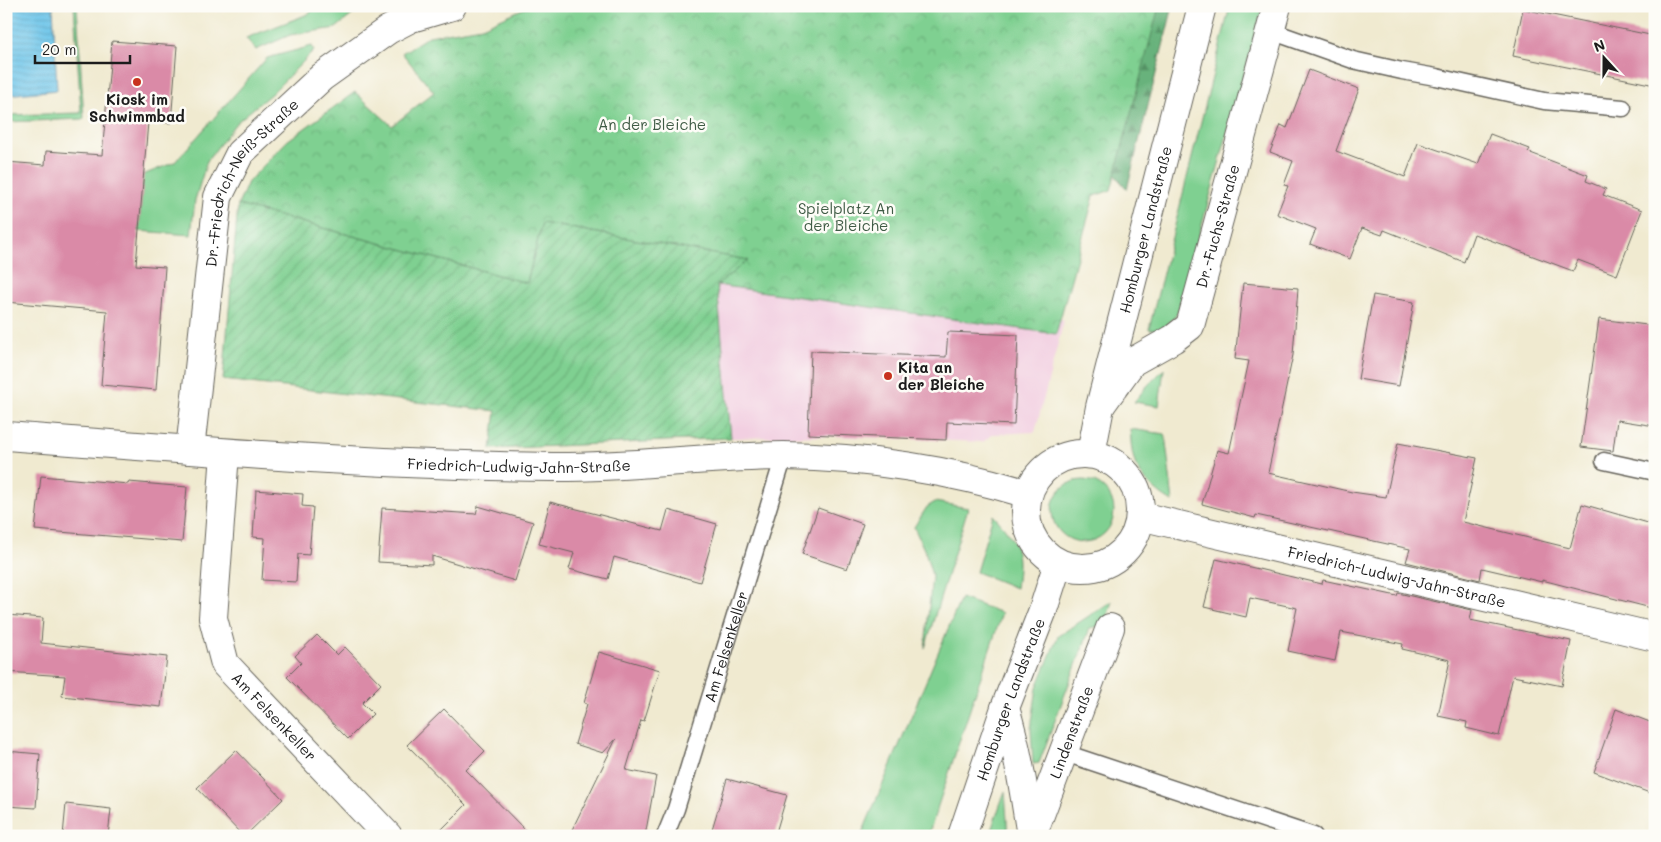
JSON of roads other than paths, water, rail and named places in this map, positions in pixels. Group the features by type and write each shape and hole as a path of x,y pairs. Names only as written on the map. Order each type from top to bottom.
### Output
{"street":[{"name":"Dr.-Friedrich-Neiß-Straße","path":"190,450 218,197 240,153 322,76 388,30 410,18 452,6"},
{"name":"Homburger Landstraße","path":"1091,454 1100,407 1202,6"},
{"name":"Dr.-Fuchs-Straße","path":"1100,407 1132,362 1173,339 1190,326 1274,19"},
{"name":"Friedrich-Ludwig-Jahn-Straße","path":"6,436 370,462 555,467 784,456 877,462 986,481 1028,494"},
{"name":"Am Felsenkeller","path":"225,453 213,618 225,664 388,836"},
{"path":"1075,454 1091,454 1107,459 1121,468 1132,480 1138,495 1140,516 1138,528 1131,543 1120,555 1106,564 1090,568 1074,568 1058,563 1045,554 1034,542 1027,527 1025,511 1028,494 1034,479 1045,467 1059,458 1075,454"},
{"name":"Friedrich-Ludwig-Jahn-Straße","path":"1140,516 1655,637"},
{"name":"Homburger Landstraße","path":"962,836 1005,708 1043,610 1058,563"},
{"name":"Lindenstraße","path":"1031,836 1110,628"},
{"path":"1005,708 1021,769 1031,836"}],"lane":[{"path":"1274,19 1353,60 1544,101 1623,108"},
{"name":"Am Felsenkeller","path":"665,836 679,800 784,456"},
{"path":"1604,462 1655,472"},
{"path":"1062,752 1314,836"}],"water":[{"path":"6,6 53,6 57,90 6,95"}],"place":[{"name":"Kiosk im Schwimmbad","path":"137,82"},
{"name":"Kita an der Bleiche","path":"888,376"}],"park label":[{"name":"An der Bleiche","path":"652,124"},
{"name":"Spielplatz An der Bleiche","path":"846,216"}]}
